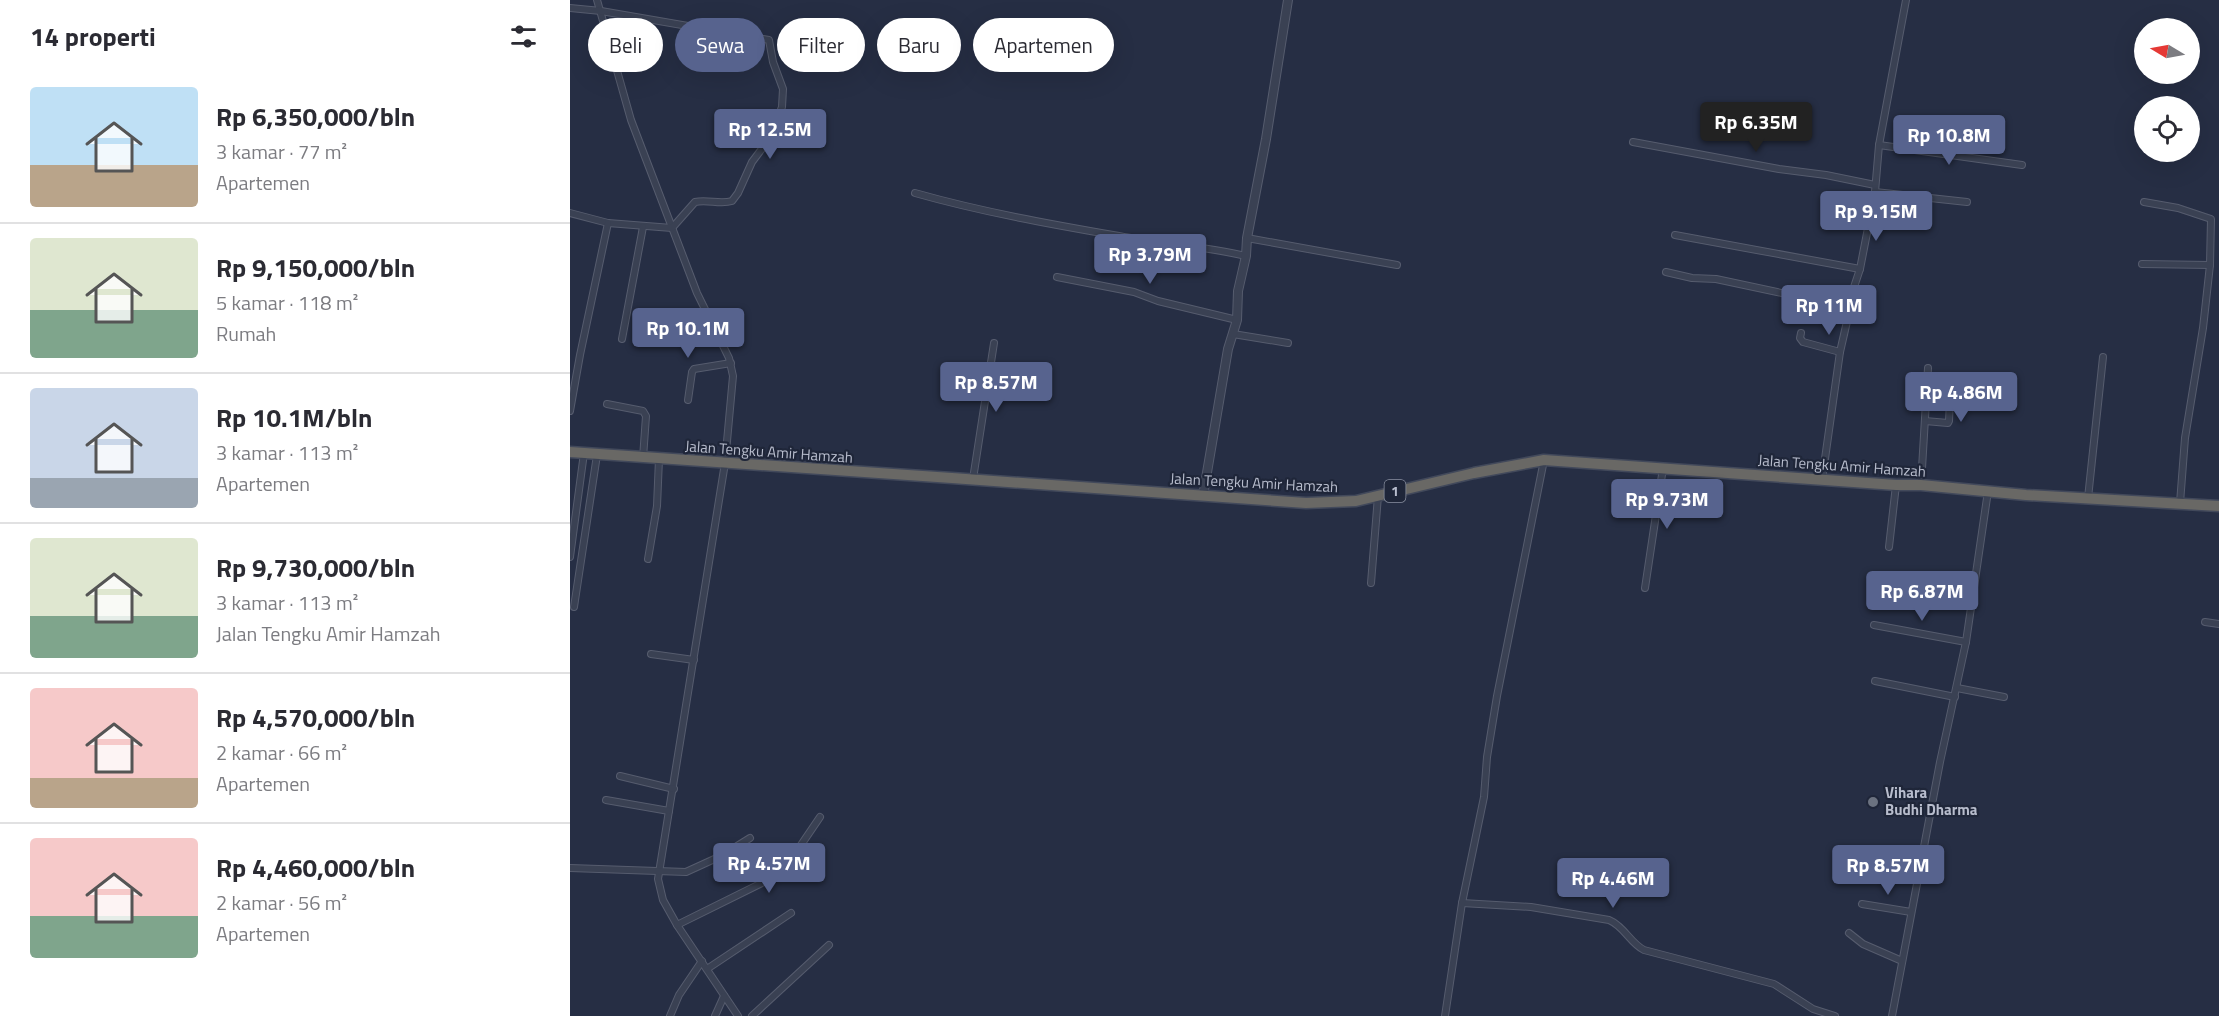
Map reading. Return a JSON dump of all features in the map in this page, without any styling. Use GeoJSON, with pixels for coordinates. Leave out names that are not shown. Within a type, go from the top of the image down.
{"type":"FeatureCollection","features":[{"type":"Feature","properties":{"kind":"highway","name":"Jalan Tengku Amir Hamzah"},"geometry":{"type":"LineString","coordinates":[[570,452],[887,476],[973,479],[1320,504],[1378,496],[1474,472],[1544,460],[2219,506]]}},
{"type":"Feature","properties":{"kind":"street"},"geometry":{"type":"LineString","coordinates":[[597,0],[631,120],[697,292],[730,360],[734,386],[725,463],[674,789],[659,870],[661,895],[677,925],[734,1014]]}},
{"type":"Feature","properties":{"kind":"street"},"geometry":{"type":"LineString","coordinates":[[1203,496],[1228,349],[1237,320],[1238,291],[1246,256],[1247,238],[1266,139],[1288,0]]}},
{"type":"Feature","properties":{"kind":"street"},"geometry":{"type":"LineString","coordinates":[[1822,480],[1840,352],[1860,269],[1875,188],[1879,145],[1906,0]]}},
{"type":"Feature","properties":{"kind":"street"},"geometry":{"type":"LineString","coordinates":[[570,8],[601,11],[769,40],[772,62],[784,94],[778,120],[770,138],[753,162],[732,201],[695,202],[672,228]]}},
{"type":"Feature","properties":{"kind":"street"},"geometry":{"type":"LineString","coordinates":[[1633,142],[1779,169],[1826,175],[1875,188],[1967,202]]}},
{"type":"Feature","properties":{"kind":"street"},"geometry":{"type":"LineString","coordinates":[[1879,145],[2022,165]]}},
{"type":"Feature","properties":{"kind":"street"},"geometry":{"type":"LineString","coordinates":[[915,193],[982,211],[1119,236],[1208,247],[1246,256]]}},
{"type":"Feature","properties":{"kind":"street"},"geometry":{"type":"LineString","coordinates":[[2144,202],[2178,208],[2211,219],[2210,265],[2203,328],[2185,438],[2180,503]]}},
{"type":"Feature","properties":{"kind":"street"},"geometry":{"type":"LineString","coordinates":[[570,213],[608,223],[672,228]]}},
{"type":"Feature","properties":{"kind":"street"},"geometry":{"type":"LineString","coordinates":[[570,411],[608,223]]}},
{"type":"Feature","properties":{"kind":"street"},"geometry":{"type":"LineString","coordinates":[[622,339],[643,227]]}},
{"type":"Feature","properties":{"kind":"street"},"geometry":{"type":"LineString","coordinates":[[1675,235],[1860,269]]}},
{"type":"Feature","properties":{"kind":"street"},"geometry":{"type":"LineString","coordinates":[[1247,238],[1396,265]]}},
{"type":"Feature","properties":{"kind":"street"},"geometry":{"type":"LineString","coordinates":[[2142,264],[2210,265]]}},
{"type":"Feature","properties":{"kind":"street"},"geometry":{"type":"LineString","coordinates":[[1666,272],[1692,278],[1716,279],[1852,308]]}},
{"type":"Feature","properties":{"kind":"street"},"geometry":{"type":"LineString","coordinates":[[1057,277],[1134,292],[1158,301],[1237,320]]}},
{"type":"Feature","properties":{"kind":"street"},"geometry":{"type":"LineString","coordinates":[[1801,333],[1800,338],[1803,342],[1840,352]]}},
{"type":"Feature","properties":{"kind":"street"},"geometry":{"type":"LineString","coordinates":[[1233,334],[1288,343]]}},
{"type":"Feature","properties":{"kind":"street"},"geometry":{"type":"LineString","coordinates":[[973,479],[994,343]]}},
{"type":"Feature","properties":{"kind":"street"},"geometry":{"type":"LineString","coordinates":[[2088,498],[2103,357]]}},
{"type":"Feature","properties":{"kind":"street"},"geometry":{"type":"LineString","coordinates":[[688,400],[694,369],[730,360]]}},
{"type":"Feature","properties":{"kind":"street"},"geometry":{"type":"LineString","coordinates":[[1921,485],[1928,368]]}},
{"type":"Feature","properties":{"kind":"street"},"geometry":{"type":"LineString","coordinates":[[1925,422],[1948,423],[1951,380]]}},
{"type":"Feature","properties":{"kind":"street"},"geometry":{"type":"LineString","coordinates":[[607,404],[644,411],[646,416],[644,458]]}},
{"type":"Feature","properties":{"kind":"street"},"geometry":{"type":"LineString","coordinates":[[570,557],[584,453]]}},
{"type":"Feature","properties":{"kind":"street"},"geometry":{"type":"LineString","coordinates":[[574,607],[597,454]]}},
{"type":"Feature","properties":{"kind":"street"},"geometry":{"type":"LineString","coordinates":[[648,559],[657,506],[659,459]]}},
{"type":"Feature","properties":{"kind":"street"},"geometry":{"type":"LineString","coordinates":[[1445,1016],[1462,903],[1484,797],[1487,757],[1497,696],[1544,460]]}},
{"type":"Feature","properties":{"kind":"street"},"geometry":{"type":"LineString","coordinates":[[1645,588],[1663,468]]}},
{"type":"Feature","properties":{"kind":"street"},"geometry":{"type":"LineString","coordinates":[[1889,547],[1896,485]]}},
{"type":"Feature","properties":{"kind":"street"},"geometry":{"type":"LineString","coordinates":[[1892,1016],[1966,642],[1988,491]]}},
{"type":"Feature","properties":{"kind":"street"},"geometry":{"type":"LineString","coordinates":[[1371,583],[1378,496]]}},
{"type":"Feature","properties":{"kind":"street"},"geometry":{"type":"LineString","coordinates":[[2205,622],[2219,624]]}},
{"type":"Feature","properties":{"kind":"street"},"geometry":{"type":"LineString","coordinates":[[1874,625],[1966,642]]}},
{"type":"Feature","properties":{"kind":"street"},"geometry":{"type":"LineString","coordinates":[[651,654],[694,660]]}},
{"type":"Feature","properties":{"kind":"street"},"geometry":{"type":"LineString","coordinates":[[1875,681],[1955,697]]}},
{"type":"Feature","properties":{"kind":"street"},"geometry":{"type":"LineString","coordinates":[[1957,688],[2004,697]]}},
{"type":"Feature","properties":{"kind":"street"},"geometry":{"type":"LineString","coordinates":[[620,776],[674,789]]}},
{"type":"Feature","properties":{"kind":"street"},"geometry":{"type":"LineString","coordinates":[[606,800],[669,811]]}},
{"type":"Feature","properties":{"kind":"street"},"geometry":{"type":"LineString","coordinates":[[677,925],[782,873],[820,817]]}},
{"type":"Feature","properties":{"kind":"street"},"geometry":{"type":"LineString","coordinates":[[570,868],[689,871],[750,838]]}},
{"type":"Feature","properties":{"kind":"street"},"geometry":{"type":"LineString","coordinates":[[1462,903],[1531,907],[1609,920],[1618,925],[1644,950],[1774,984],[1813,1009],[1835,1016]]}},
{"type":"Feature","properties":{"kind":"street"},"geometry":{"type":"LineString","coordinates":[[1862,904],[1911,912]]}},
{"type":"Feature","properties":{"kind":"street"},"geometry":{"type":"LineString","coordinates":[[707,969],[791,913]]}},
{"type":"Feature","properties":{"kind":"street"},"geometry":{"type":"LineString","coordinates":[[1849,933],[1863,944],[1902,961]]}},
{"type":"Feature","properties":{"kind":"street"},"geometry":{"type":"LineString","coordinates":[[752,1016],[829,945]]}},
{"type":"Feature","properties":{"kind":"street"},"geometry":{"type":"LineString","coordinates":[[670,1016],[679,995],[702,961]]}},
{"type":"Feature","properties":{"kind":"street"},"geometry":{"type":"LineString","coordinates":[[715,1016],[724,996]]}},
{"type":"Feature","properties":{"kind":"place","name":"Vihara Budhi Dharma"},"geometry":{"type":"Point","coordinates":[1873,802]}}]}
